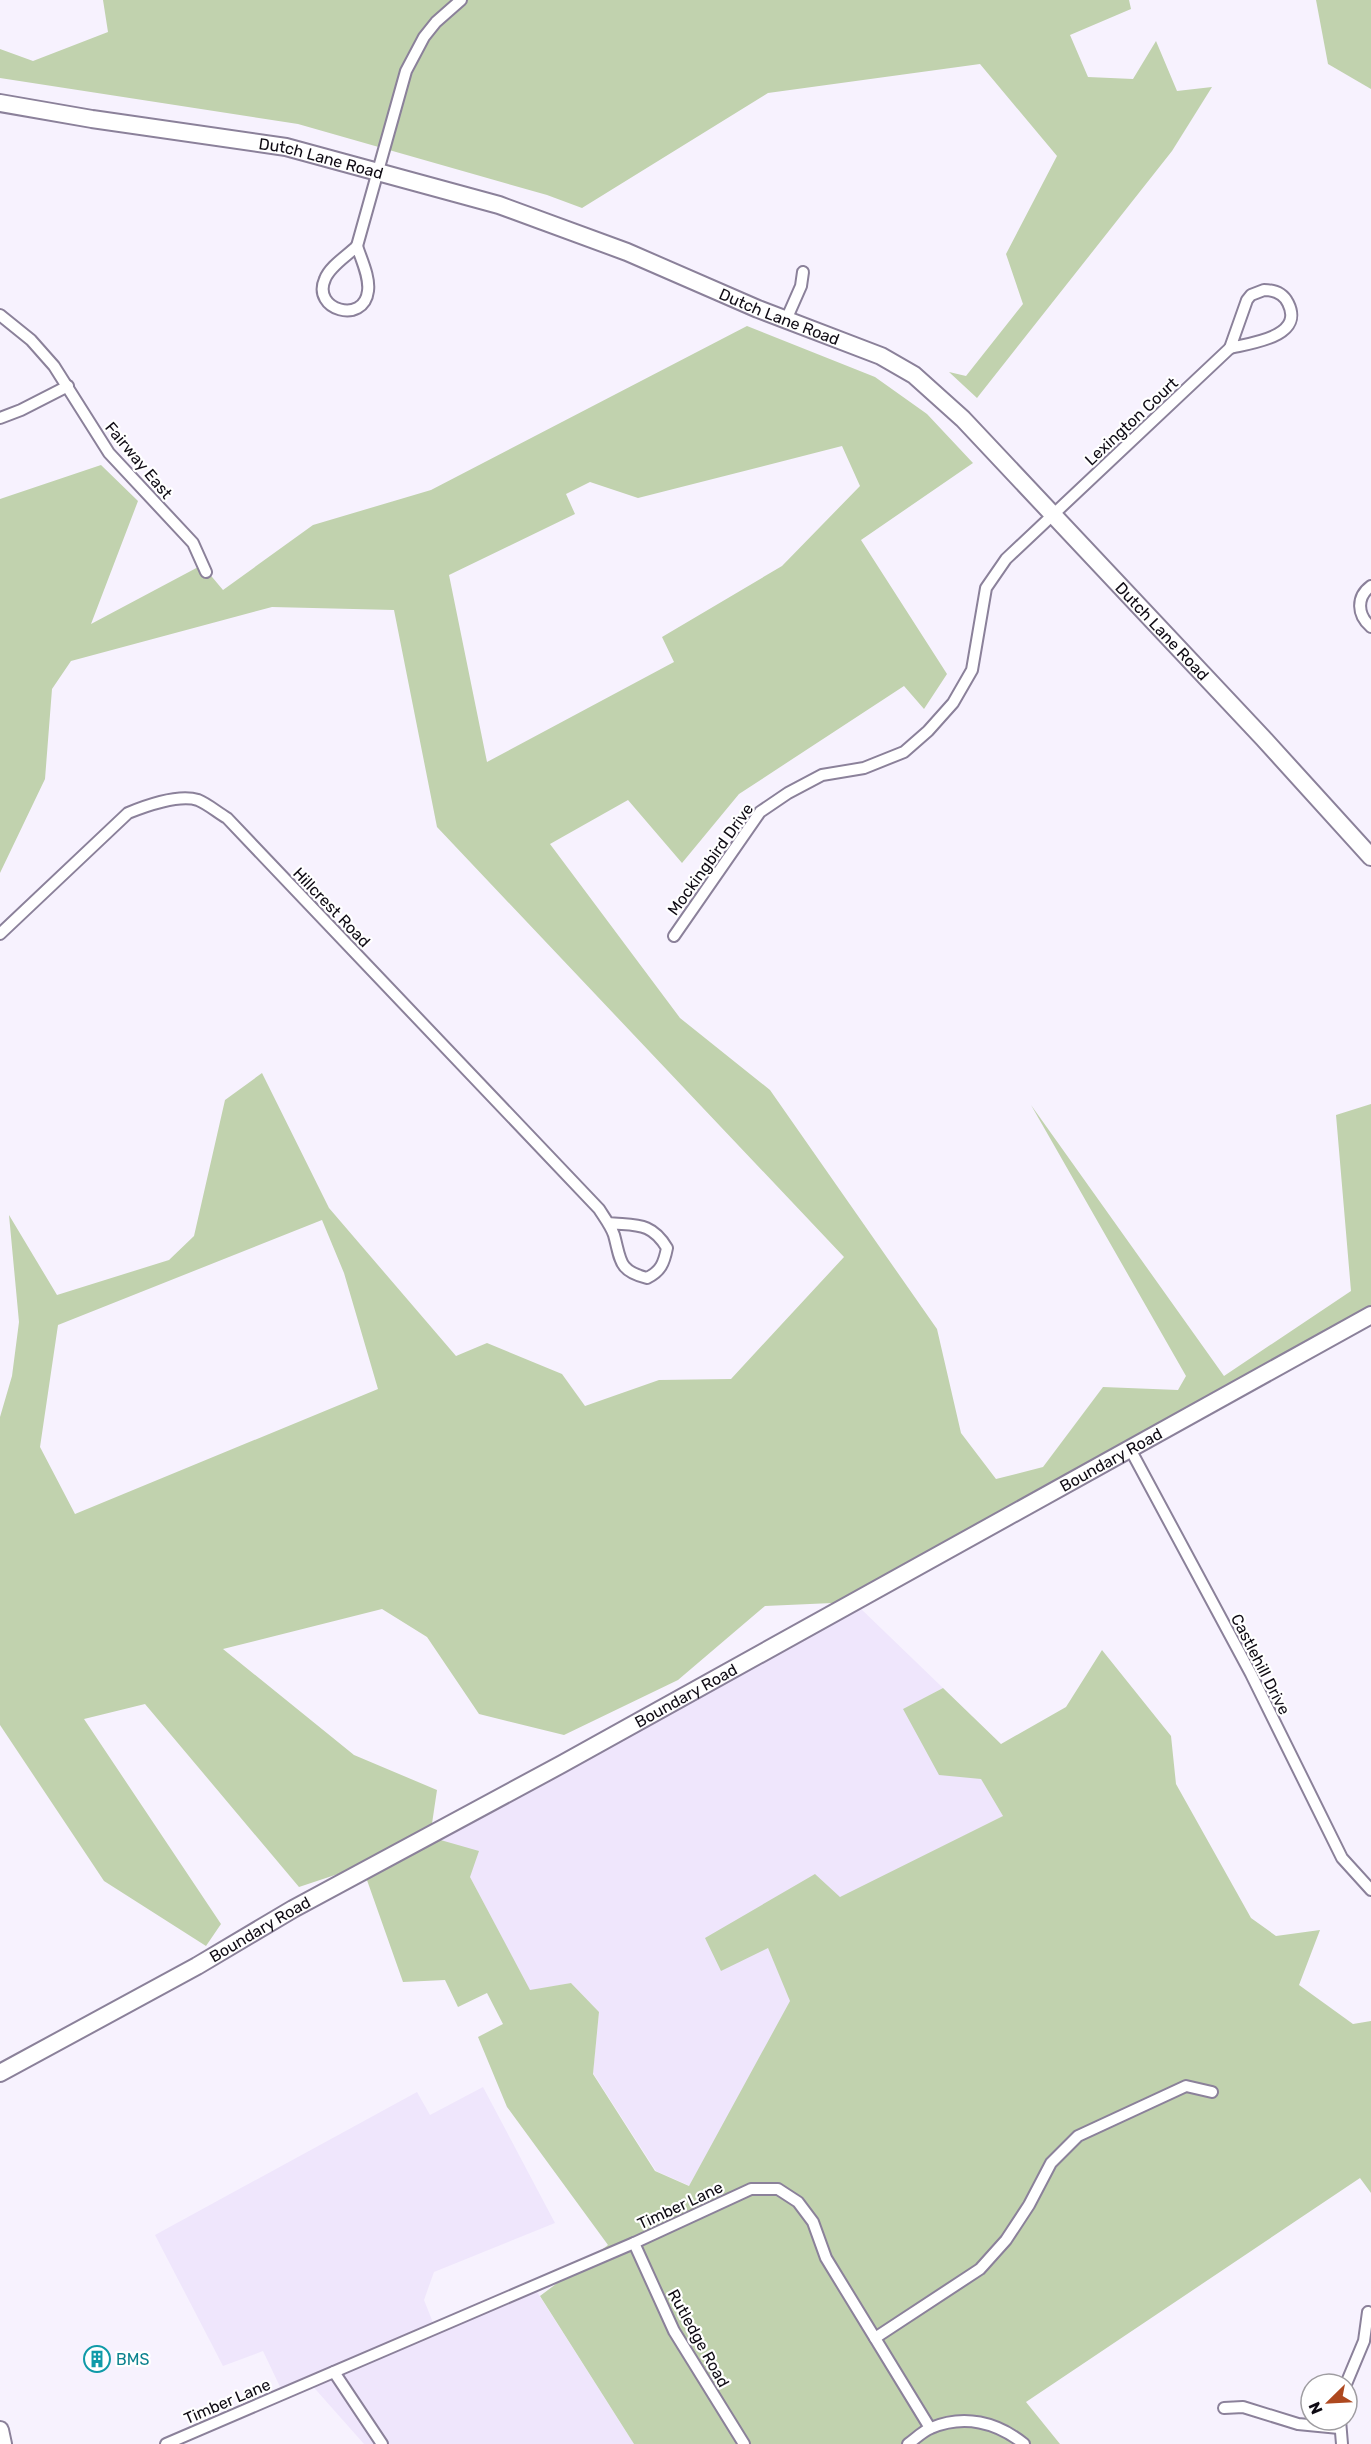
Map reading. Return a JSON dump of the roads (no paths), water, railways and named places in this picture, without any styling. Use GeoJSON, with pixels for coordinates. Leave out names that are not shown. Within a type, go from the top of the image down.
{"type":"FeatureCollection","features":[{"type":"Feature","properties":{"kind":"street"},"geometry":{"type":"LineString","coordinates":[[357,246],[334,267],[324,282],[324,297],[332,307],[340,311],[355,310],[364,303],[368,293],[357,246],[401,87],[413,56],[436,22],[461,0]]}},
{"type":"Feature","properties":{"kind":"street","name":"Dutch Lane Road"},"geometry":{"type":"LineString","coordinates":[[0,103],[92,119],[286,147],[459,192],[551,222],[786,320],[881,356],[914,375],[963,419],[1263,738],[1371,857]]}},
{"type":"Feature","properties":{"kind":"street"},"geometry":{"type":"LineString","coordinates":[[786,320],[801,286],[804,272]]}},
{"type":"Feature","properties":{"kind":"street"},"geometry":{"type":"LineString","coordinates":[[1268,290],[1283,296],[1290,307],[1291,315],[1283,332],[1276,336],[1230,348],[1243,308],[1251,295],[1268,290]]}},
{"type":"Feature","properties":{"kind":"street","name":"Fairway East"},"geometry":{"type":"LineString","coordinates":[[0,315],[41,350],[68,386],[109,453],[193,543],[206,572]]}},
{"type":"Feature","properties":{"kind":"street","name":"Lexington Court"},"geometry":{"type":"LineString","coordinates":[[1053,515],[1230,348]]}},
{"type":"Feature","properties":{"kind":"street"},"geometry":{"type":"LineString","coordinates":[[0,418],[68,386]]}},
{"type":"Feature","properties":{"kind":"street","name":"Mockingbird Drive"},"geometry":{"type":"LineString","coordinates":[[674,936],[760,812],[788,793],[822,775],[864,768],[904,752],[928,731],[953,703],[972,670],[986,588],[1006,559],[1053,515]]}},
{"type":"Feature","properties":{"kind":"street"},"geometry":{"type":"LineString","coordinates":[[1371,586],[1364,593],[1360,609],[1363,618],[1371,627]]}},
{"type":"Feature","properties":{"kind":"street","name":"Hillcrest Road"},"geometry":{"type":"LineString","coordinates":[[0,934],[128,813],[148,805],[197,800],[227,818],[599,1209],[614,1234],[616,1249],[623,1267],[634,1275],[647,1278],[657,1273],[664,1263],[667,1248],[659,1235],[640,1225],[608,1223]]}},
{"type":"Feature","properties":{"kind":"street","name":"Boundary Road"},"geometry":{"type":"LineString","coordinates":[[0,2073],[196,1966],[293,1908],[591,1748],[1371,1314]]}},
{"type":"Feature","properties":{"kind":"street","name":"Castlehill Drive"},"geometry":{"type":"LineString","coordinates":[[1129,1447],[1251,1674],[1342,1858],[1371,1890]]}},
{"type":"Feature","properties":{"kind":"street"},"geometry":{"type":"LineString","coordinates":[[875,2338],[980,2269],[1006,2240],[1023,2214],[1050,2163],[1078,2136],[1186,2086],[1212,2092]]}},
{"type":"Feature","properties":{"kind":"street","name":"Timber Lane"},"geometry":{"type":"LineString","coordinates":[[166,2444],[634,2243],[752,2189],[778,2189],[798,2202],[813,2222],[826,2258],[930,2428]]}},
{"type":"Feature","properties":{"kind":"street","name":"Rutledge Road"},"geometry":{"type":"LineString","coordinates":[[634,2243],[674,2331],[744,2444]]}},
{"type":"Feature","properties":{"kind":"street"},"geometry":{"type":"LineString","coordinates":[[1351,2372],[1364,2341],[1368,2312]]}},
{"type":"Feature","properties":{"kind":"street"},"geometry":{"type":"LineString","coordinates":[[334,2372],[382,2444]]}},
{"type":"Feature","properties":{"kind":"street"},"geometry":{"type":"LineString","coordinates":[[1224,2408],[1243,2407],[1299,2424]]}},
{"type":"Feature","properties":{"kind":"street"},"geometry":{"type":"LineString","coordinates":[[908,2444],[930,2428],[955,2421],[995,2425],[1024,2444]]}},
{"type":"Feature","properties":{"kind":"street"},"geometry":{"type":"LineString","coordinates":[[0,2430],[3,2444]]}},
{"type":"Feature","properties":{"kind":"place","name":"BMS"},"geometry":{"type":"Point","coordinates":[97,2359]}}]}
